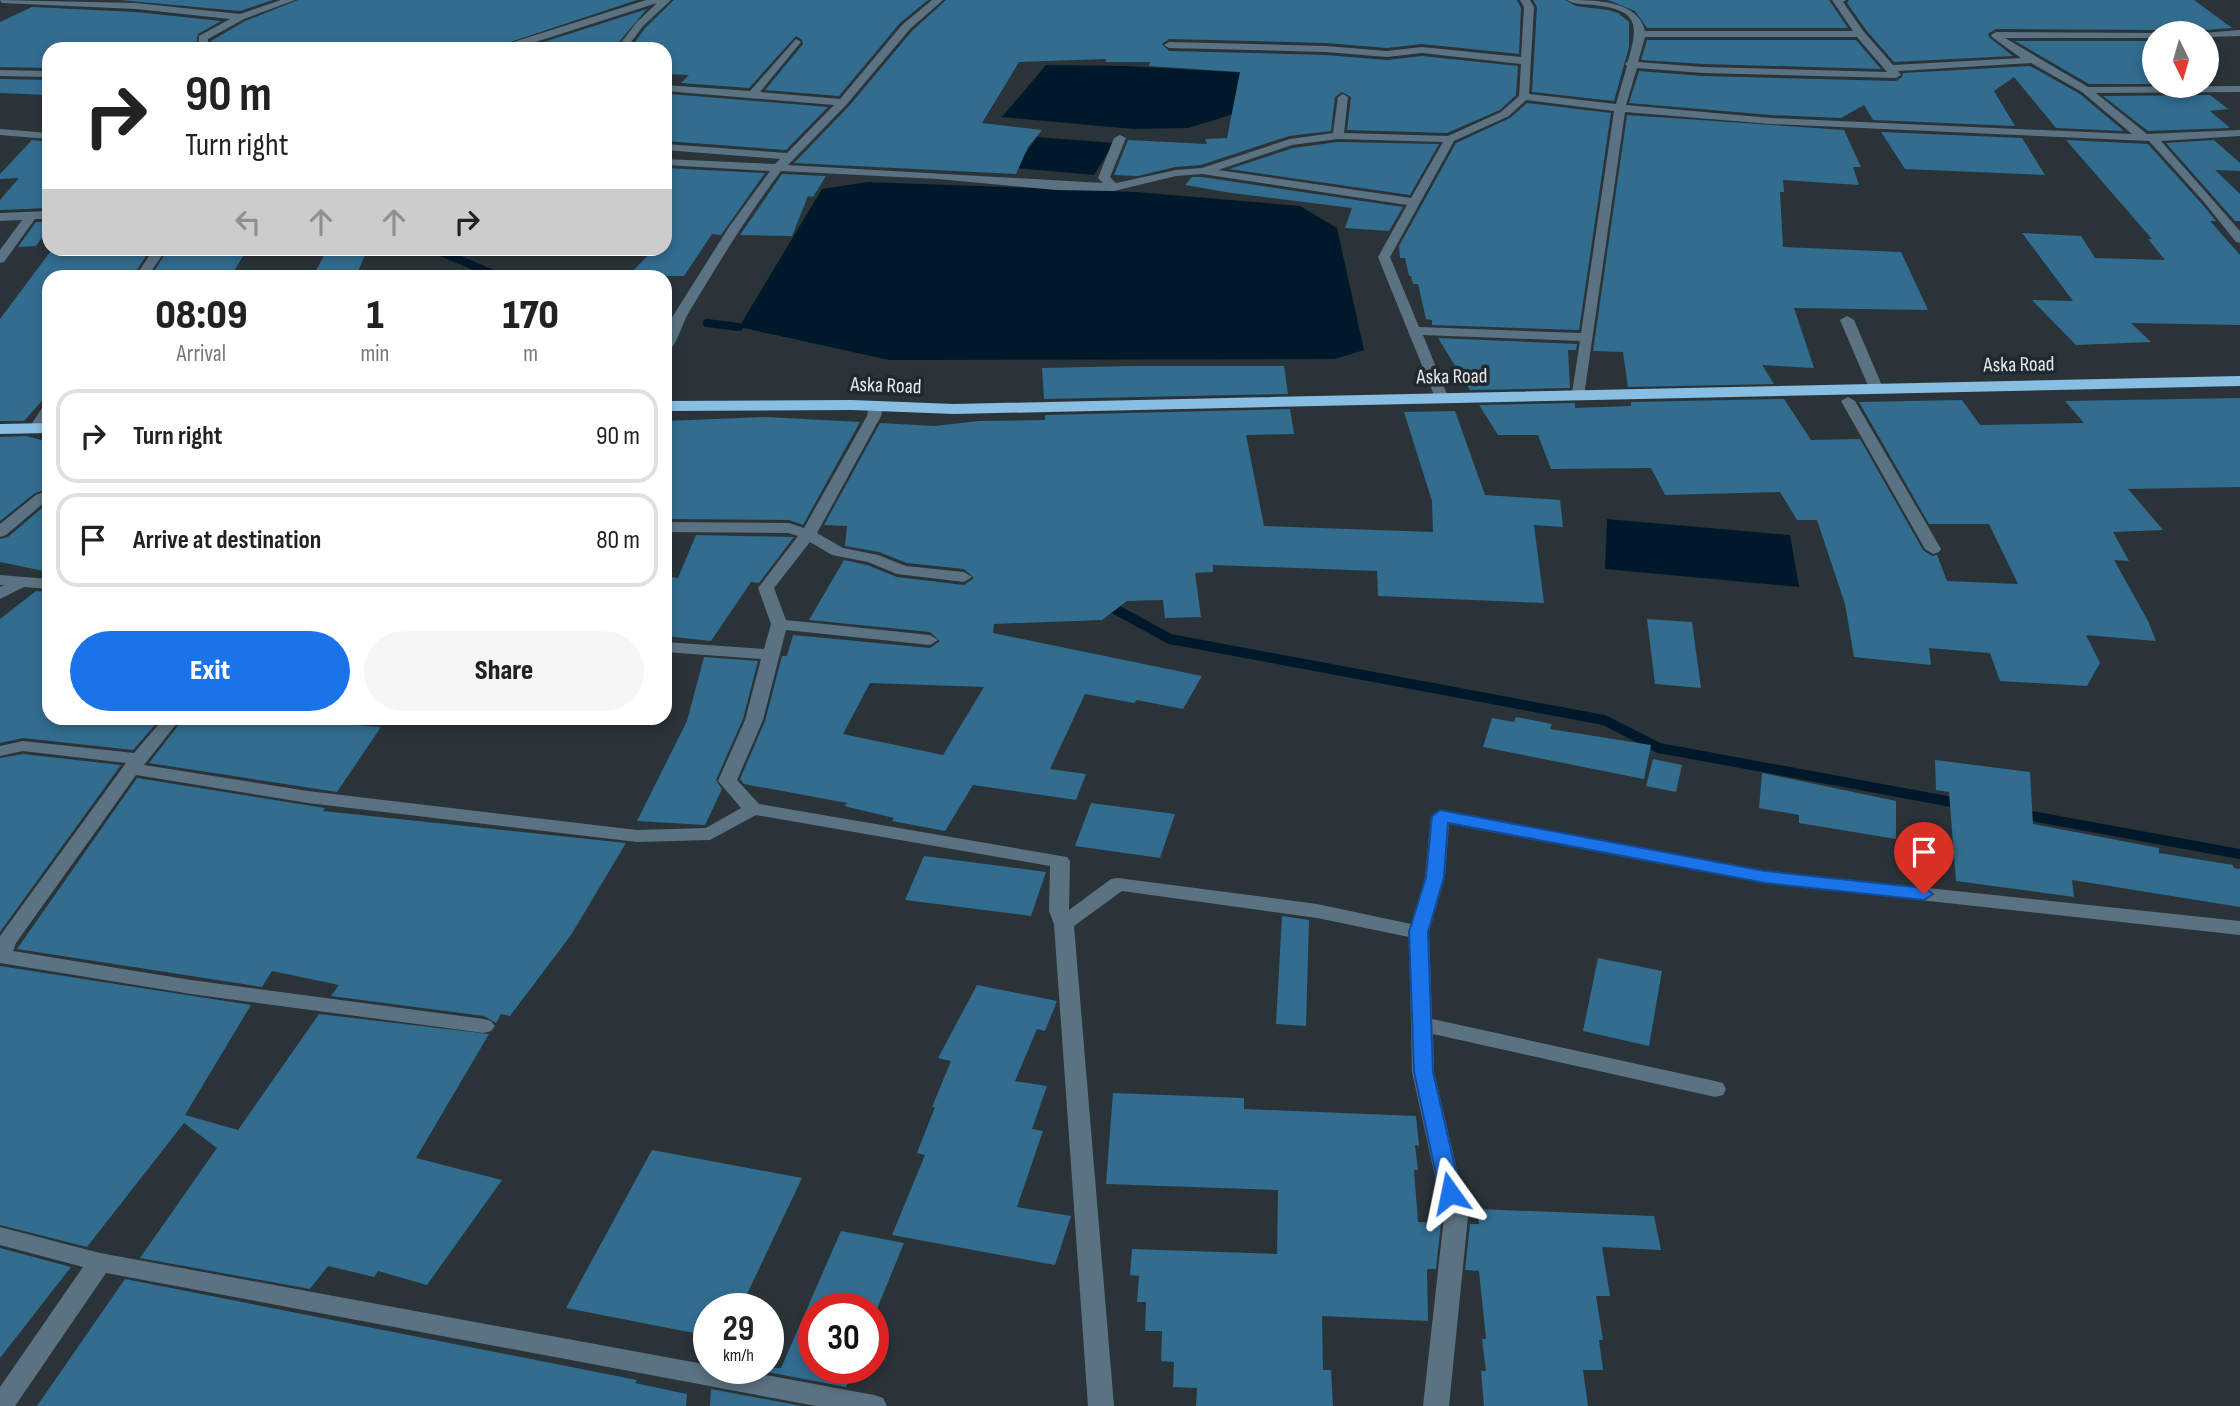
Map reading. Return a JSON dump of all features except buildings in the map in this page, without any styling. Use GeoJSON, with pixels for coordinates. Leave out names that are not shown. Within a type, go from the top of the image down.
{"type":"FeatureCollection","features":[{"type":"Feature","properties":{"kind":"highway","name":"Aska Road"},"geometry":{"type":"LineString","coordinates":[[672,406],[875,411],[1441,397],[1579,399],[1876,387],[2240,381]]}},
{"type":"Feature","properties":{"kind":"highway"},"geometry":{"type":"LineString","coordinates":[[672,415],[875,411],[1245,415],[1579,399],[1848,401],[2240,392]]}},
{"type":"Feature","properties":{"kind":"highway"},"geometry":{"type":"LineString","coordinates":[[0,416],[42,419]]}},
{"type":"Feature","properties":{"kind":"highway"},"geometry":{"type":"LineString","coordinates":[[0,429],[42,420]]}},
{"type":"Feature","properties":{"kind":"street"},"geometry":{"type":"LineString","coordinates":[[2,0],[136,6],[241,17]]}},
{"type":"Feature","properties":{"kind":"street"},"geometry":{"type":"LineString","coordinates":[[203,42],[203,38],[241,17],[290,0]]}},
{"type":"Feature","properties":{"kind":"street"},"geometry":{"type":"LineString","coordinates":[[529,42],[616,11],[659,0]]}},
{"type":"Feature","properties":{"kind":"street"},"geometry":{"type":"LineString","coordinates":[[626,42],[640,23],[666,0]]}},
{"type":"Feature","properties":{"kind":"street"},"geometry":{"type":"LineString","coordinates":[[672,334],[735,227],[787,156],[843,102],[906,27],[938,0]]}},
{"type":"Feature","properties":{"kind":"street"},"geometry":{"type":"LineString","coordinates":[[1202,171],[1290,142],[1338,136],[1450,139],[1505,114],[1524,97],[1529,7],[1525,0]]}},
{"type":"Feature","properties":{"kind":"street"},"geometry":{"type":"LineString","coordinates":[[1572,0],[1625,8],[1637,19],[1641,33],[1630,64],[1620,108],[1579,399]]}},
{"type":"Feature","properties":{"kind":"street"},"geometry":{"type":"LineString","coordinates":[[1630,64],[1703,70],[1896,75],[1860,34],[1837,0],[1840,0]]}},
{"type":"Feature","properties":{"kind":"street"},"geometry":{"type":"LineString","coordinates":[[1641,33],[1860,34]]}},
{"type":"Feature","properties":{"kind":"street"},"geometry":{"type":"LineString","coordinates":[[2219,34],[2240,33]]}},
{"type":"Feature","properties":{"kind":"street"},"geometry":{"type":"LineString","coordinates":[[2142,35],[1996,35],[2008,46],[2085,90],[2147,138],[2208,199],[2240,239]]}},
{"type":"Feature","properties":{"kind":"street"},"geometry":{"type":"LineString","coordinates":[[754,93],[796,42]]}},
{"type":"Feature","properties":{"kind":"street"},"geometry":{"type":"LineString","coordinates":[[1169,45],[1407,54],[1422,50],[1526,61]]}},
{"type":"Feature","properties":{"kind":"street"},"geometry":{"type":"LineString","coordinates":[[1891,68],[2032,60]]}},
{"type":"Feature","properties":{"kind":"street"},"geometry":{"type":"LineString","coordinates":[[0,73],[42,74]]}},
{"type":"Feature","properties":{"kind":"street"},"geometry":{"type":"LineString","coordinates":[[672,88],[843,102]]}},
{"type":"Feature","properties":{"kind":"street"},"geometry":{"type":"LineString","coordinates":[[2085,90],[2240,89]]}},
{"type":"Feature","properties":{"kind":"street"},"geometry":{"type":"LineString","coordinates":[[1338,136],[1343,97]]}},
{"type":"Feature","properties":{"kind":"street"},"geometry":{"type":"LineString","coordinates":[[1524,97],[1771,121],[2147,138],[2240,133]]}},
{"type":"Feature","properties":{"kind":"street"},"geometry":{"type":"LineString","coordinates":[[0,132],[42,135]]}},
{"type":"Feature","properties":{"kind":"street"},"geometry":{"type":"LineString","coordinates":[[1114,187],[1104,178],[1120,138]]}},
{"type":"Feature","properties":{"kind":"street"},"geometry":{"type":"LineString","coordinates":[[1441,397],[1384,257],[1450,139]]}},
{"type":"Feature","properties":{"kind":"street"},"geometry":{"type":"LineString","coordinates":[[672,148],[787,156]]}},
{"type":"Feature","properties":{"kind":"street"},"geometry":{"type":"LineString","coordinates":[[672,163],[1114,187],[1176,173],[1202,171],[1414,202]]}},
{"type":"Feature","properties":{"kind":"street"},"geometry":{"type":"LineString","coordinates":[[0,217],[42,215]]}},
{"type":"Feature","properties":{"kind":"street"},"geometry":{"type":"LineString","coordinates":[[0,259],[31,216]]}},
{"type":"Feature","properties":{"kind":"street"},"geometry":{"type":"LineString","coordinates":[[1847,320],[1876,387]]}},
{"type":"Feature","properties":{"kind":"street"},"geometry":{"type":"LineString","coordinates":[[1415,331],[1586,337]]}},
{"type":"Feature","properties":{"kind":"street"},"geometry":{"type":"LineString","coordinates":[[1848,401],[1933,549]]}},
{"type":"Feature","properties":{"kind":"street"},"geometry":{"type":"LineString","coordinates":[[875,411],[808,534],[766,588],[779,624],[773,655],[754,720],[727,781],[753,809],[1060,862],[1059,911],[1064,924],[1101,1406]]}},
{"type":"Feature","properties":{"kind":"street"},"geometry":{"type":"LineString","coordinates":[[0,532],[41,498]]}},
{"type":"Feature","properties":{"kind":"street"},"geometry":{"type":"LineString","coordinates":[[672,527],[789,528],[808,534],[838,552],[872,558],[903,571],[964,576]]}},
{"type":"Feature","properties":{"kind":"street"},"geometry":{"type":"LineString","coordinates":[[0,580],[42,584]]}},
{"type":"Feature","properties":{"kind":"street"},"geometry":{"type":"LineString","coordinates":[[0,594],[21,582]]}},
{"type":"Feature","properties":{"kind":"street"},"geometry":{"type":"LineString","coordinates":[[779,624],[930,640]]}},
{"type":"Feature","properties":{"kind":"street"},"geometry":{"type":"LineString","coordinates":[[672,648],[773,655]]}},
{"type":"Feature","properties":{"kind":"street"},"geometry":{"type":"LineString","coordinates":[[167,725],[134,764],[7,941],[0,956],[191,987],[484,1026]]}},
{"type":"Feature","properties":{"kind":"street"},"geometry":{"type":"LineString","coordinates":[[0,751],[23,746],[308,797],[637,836],[710,834],[753,809]]}},
{"type":"Feature","properties":{"kind":"street"},"geometry":{"type":"LineString","coordinates":[[1436,1406],[1456,1217],[1423,1072],[1419,932],[1435,877],[1440,816],[1765,877],[2240,928]]}},
{"type":"Feature","properties":{"kind":"street"},"geometry":{"type":"LineString","coordinates":[[1064,924],[1118,884],[1317,911],[1419,932]]}},
{"type":"Feature","properties":{"kind":"street"},"geometry":{"type":"LineString","coordinates":[[1422,1025],[1460,1031],[1715,1089]]}},
{"type":"Feature","properties":{"kind":"street"},"geometry":{"type":"LineString","coordinates":[[0,1236],[100,1262],[874,1406]]}},
{"type":"Feature","properties":{"kind":"street"},"geometry":{"type":"LineString","coordinates":[[1,1406],[100,1262]]}},
{"type":"Feature","properties":{"kind":"water"},"geometry":{"type":"Polygon","coordinates":[[[1046,65],[1126,66],[1283,75],[1257,107],[1188,128],[1133,129],[1002,117],[1046,65]]]}},
{"type":"Feature","properties":{"kind":"water"},"geometry":{"type":"Polygon","coordinates":[[[1037,137],[1114,143],[1094,175],[1015,168],[1037,137]]]}},
{"type":"Feature","properties":{"kind":"water"},"geometry":{"type":"Polygon","coordinates":[[[868,182],[1136,192],[1300,206],[1337,228],[1364,350],[1335,359],[889,360],[739,327],[822,189],[868,182]]]}},
{"type":"Feature","properties":{"kind":"water"},"geometry":{"type":"Polygon","coordinates":[[[1607,519],[1790,535],[1799,587],[1605,569],[1607,519]]]}},
{"type":"Feature","properties":{"kind":"waterway"},"geometry":{"type":"LineString","coordinates":[[450,256],[484,270]]}},
{"type":"Feature","properties":{"kind":"waterway"},"geometry":{"type":"LineString","coordinates":[[707,323],[739,327]]}},
{"type":"Feature","properties":{"kind":"waterway"},"geometry":{"type":"LineString","coordinates":[[1104,603],[1170,639],[1604,720],[1659,748],[1963,804]]}},
{"type":"Feature","properties":{"kind":"waterway"},"geometry":{"type":"LineString","coordinates":[[2020,814],[2240,854]]}},
{"type":"Feature","properties":{"kind":"route"},"geometry":{"type":"LineString","coordinates":[[1450,1193],[1423,1072],[1419,932],[1435,877],[1440,816],[1765,877],[1924,894]]}}]}
